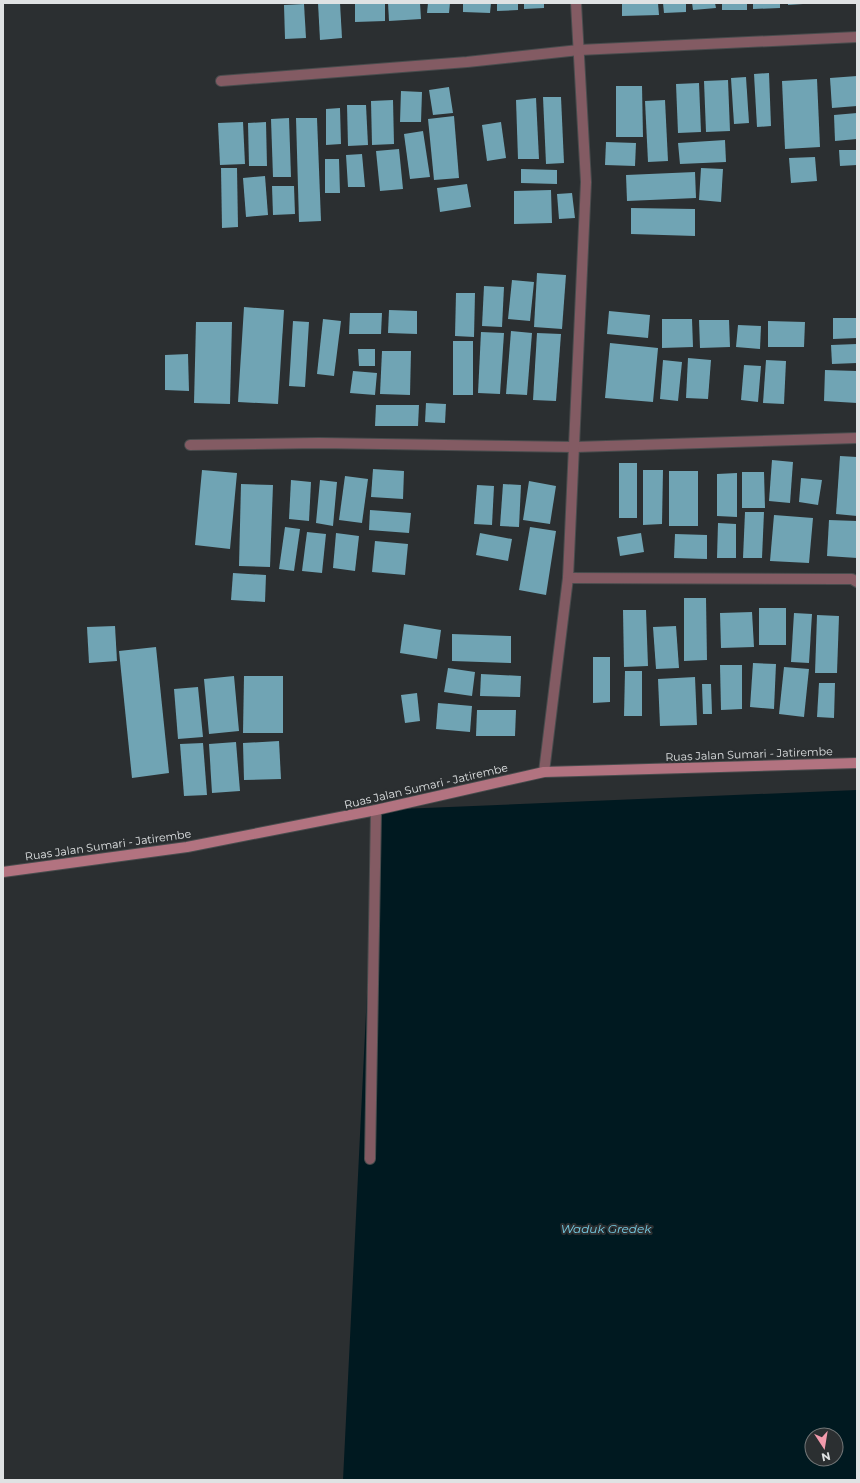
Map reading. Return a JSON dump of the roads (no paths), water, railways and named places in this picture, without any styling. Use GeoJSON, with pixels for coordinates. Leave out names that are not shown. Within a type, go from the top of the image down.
{"type":"FeatureCollection","features":[{"type":"Feature","properties":{"kind":"main road","name":"Ruas Jalan Sumari - Jatirembe"},"geometry":{"type":"LineString","coordinates":[[3,872],[187,847],[376,810],[544,772],[857,763]]}},
{"type":"Feature","properties":{"kind":"street"},"geometry":{"type":"LineString","coordinates":[[544,772],[568,578],[575,447],[586,182],[576,3]]}},
{"type":"Feature","properties":{"kind":"street"},"geometry":{"type":"LineString","coordinates":[[221,82],[467,62],[579,50],[857,37]]}},
{"type":"Feature","properties":{"kind":"street"},"geometry":{"type":"LineString","coordinates":[[190,445],[319,443],[575,447],[857,438]]}},
{"type":"Feature","properties":{"kind":"street"},"geometry":{"type":"LineString","coordinates":[[568,578],[852,579],[857,582]]}},
{"type":"Feature","properties":{"kind":"street"},"geometry":{"type":"LineString","coordinates":[[370,1158],[376,810]]}},
{"type":"Feature","properties":{"kind":"water","name":"Waduk Gredek"},"geometry":{"type":"Polygon","coordinates":[[[857,790],[857,1480],[343,1480],[376,810],[857,790]]]}}]}
